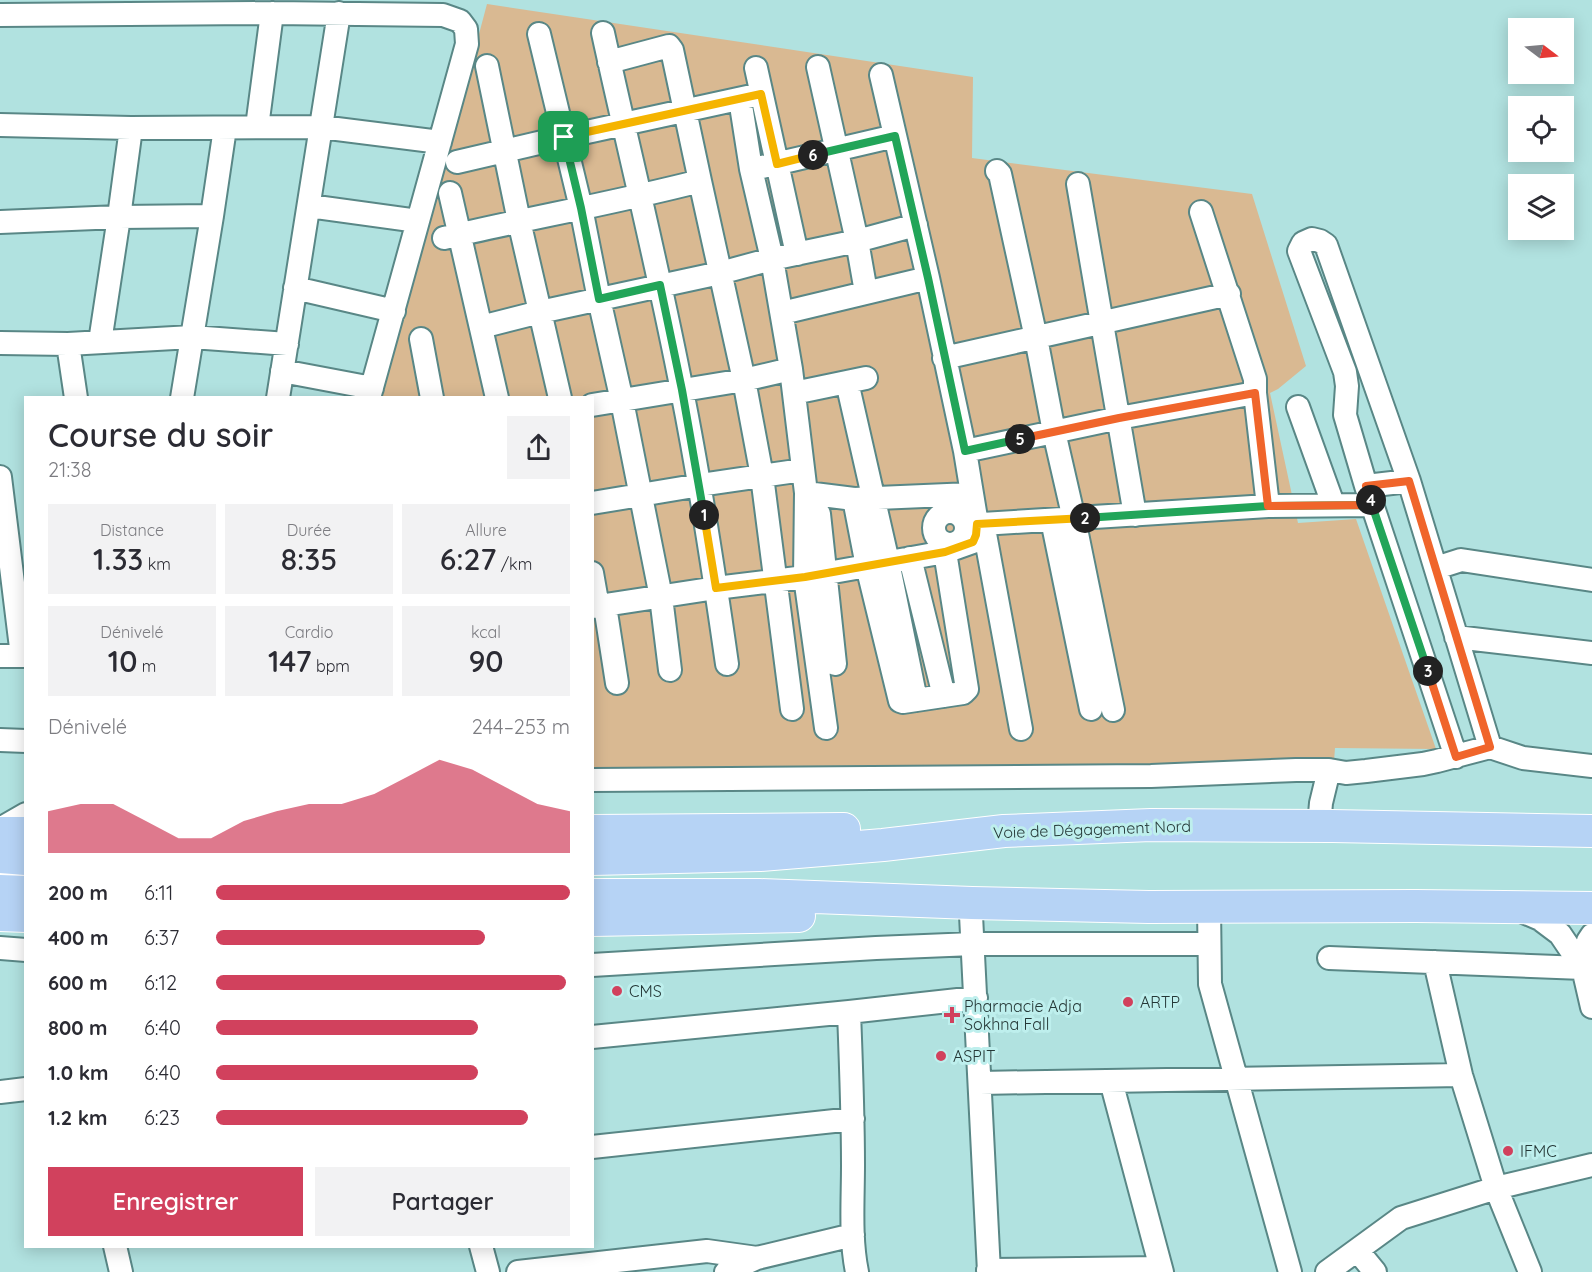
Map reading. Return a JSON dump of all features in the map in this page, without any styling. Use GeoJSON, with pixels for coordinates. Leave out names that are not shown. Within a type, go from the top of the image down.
{"type":"FeatureCollection","features":[{"type":"Feature","properties":{"kind":"highway","name":"Voie de Dégagement Nord"},"geometry":{"type":"LineString","coordinates":[[594,859],[760,855],[883,845],[1004,831],[1150,825],[1592,831]]}},
{"type":"Feature","properties":{"kind":"highway"},"geometry":{"type":"LineString","coordinates":[[594,831],[872,829],[1004,831]]}},
{"type":"Feature","properties":{"kind":"highway"},"geometry":{"type":"LineString","coordinates":[[0,831],[24,833]]}},
{"type":"Feature","properties":{"kind":"highway"},"geometry":{"type":"LineString","coordinates":[[0,857],[24,860]]}},
{"type":"Feature","properties":{"kind":"highway"},"geometry":{"type":"LineString","coordinates":[[0,891],[24,892]]}},
{"type":"Feature","properties":{"kind":"highway"},"geometry":{"type":"LineString","coordinates":[[594,895],[759,895],[1149,907],[1592,908]]}},
{"type":"Feature","properties":{"kind":"highway"},"geometry":{"type":"LineString","coordinates":[[594,920],[803,916],[972,929],[997,915],[1058,905]]}},
{"type":"Feature","properties":{"kind":"highway"},"geometry":{"type":"LineString","coordinates":[[0,915],[24,916]]}},
{"type":"Feature","properties":{"kind":"street"},"geometry":{"type":"LineString","coordinates":[[257,127],[272,13]]}},
{"type":"Feature","properties":{"kind":"street"},"geometry":{"type":"LineString","coordinates":[[278,396],[339,13]]}},
{"type":"Feature","properties":{"kind":"street"},"geometry":{"type":"LineString","coordinates":[[0,15],[339,13],[443,15],[460,21],[466,29],[467,44],[371,393],[282,371]]}},
{"type":"Feature","properties":{"kind":"street"},"geometry":{"type":"LineString","coordinates":[[603,33],[682,390],[700,485],[727,664]]}},
{"type":"Feature","properties":{"kind":"street"},"geometry":{"type":"LineString","coordinates":[[539,34],[581,208],[622,401],[661,597],[670,670]]}},
{"type":"Feature","properties":{"kind":"street"},"geometry":{"type":"LineString","coordinates":[[609,62],[669,46],[672,50],[744,380],[762,476],[792,709]]}},
{"type":"Feature","properties":{"kind":"street"},"geometry":{"type":"LineString","coordinates":[[487,66],[519,221],[560,396]]}},
{"type":"Feature","properties":{"kind":"street"},"geometry":{"type":"LineString","coordinates":[[818,67],[857,241],[866,292]]}},
{"type":"Feature","properties":{"kind":"street"},"geometry":{"type":"LineString","coordinates":[[756,68],[751,97],[752,169],[782,313],[803,470],[812,494],[815,575],[826,728]]}},
{"type":"Feature","properties":{"kind":"street"},"geometry":{"type":"LineString","coordinates":[[598,606],[815,575],[945,552],[973,542],[976,535],[965,451],[881,75]]}},
{"type":"Feature","properties":{"kind":"street"},"geometry":{"type":"LineString","coordinates":[[457,162],[751,97]]}},
{"type":"Feature","properties":{"kind":"street"},"geometry":{"type":"LineString","coordinates":[[751,97],[777,164],[797,254]]}},
{"type":"Feature","properties":{"kind":"street"},"geometry":{"type":"LineString","coordinates":[[0,125],[131,128],[321,127],[440,142]]}},
{"type":"Feature","properties":{"kind":"street"},"geometry":{"type":"LineString","coordinates":[[100,342],[131,128]]}},
{"type":"Feature","properties":{"kind":"street"},"geometry":{"type":"LineString","coordinates":[[183,396],[225,128]]}},
{"type":"Feature","properties":{"kind":"street"},"geometry":{"type":"LineString","coordinates":[[752,169],[895,136]]}},
{"type":"Feature","properties":{"kind":"street"},"geometry":{"type":"LineString","coordinates":[[997,171],[1000,174],[1036,338],[1054,432],[1063,519],[1102,709]]}},
{"type":"Feature","properties":{"kind":"street"},"geometry":{"type":"LineString","coordinates":[[452,236],[640,196],[700,180]]}},
{"type":"Feature","properties":{"kind":"street"},"geometry":{"type":"LineString","coordinates":[[1078,184],[1135,515]]}},
{"type":"Feature","properties":{"kind":"street"},"geometry":{"type":"LineString","coordinates":[[450,193],[452,236],[481,327],[497,396]]}},
{"type":"Feature","properties":{"kind":"street"},"geometry":{"type":"LineString","coordinates":[[309,206],[418,221]]}},
{"type":"Feature","properties":{"kind":"street"},"geometry":{"type":"LineString","coordinates":[[1201,212],[1256,379],[1255,393],[1268,506]]}},
{"type":"Feature","properties":{"kind":"street"},"geometry":{"type":"LineString","coordinates":[[0,222],[212,216]]}},
{"type":"Feature","properties":{"kind":"street"},"geometry":{"type":"LineString","coordinates":[[481,327],[857,241],[915,225]]}},
{"type":"Feature","properties":{"kind":"street"},"geometry":{"type":"LineString","coordinates":[[1456,757],[1369,495],[1345,415],[1347,386],[1345,372],[1299,251],[1303,243],[1312,238],[1326,245],[1409,481],[1490,747]]}},
{"type":"Feature","properties":{"kind":"street"},"geometry":{"type":"LineString","coordinates":[[782,313],[928,278]]}},
{"type":"Feature","properties":{"kind":"street"},"geometry":{"type":"LineString","coordinates":[[295,288],[394,311]]}},
{"type":"Feature","properties":{"kind":"street"},"geometry":{"type":"LineString","coordinates":[[944,358],[1229,294]]}},
{"type":"Feature","properties":{"kind":"street"},"geometry":{"type":"LineString","coordinates":[[0,344],[68,344],[192,338],[286,344]]}},
{"type":"Feature","properties":{"kind":"street"},"geometry":{"type":"LineString","coordinates":[[421,339],[432,396]]}},
{"type":"Feature","properties":{"kind":"street"},"geometry":{"type":"LineString","coordinates":[[68,344],[76,396]]}},
{"type":"Feature","properties":{"kind":"street"},"geometry":{"type":"LineString","coordinates":[[594,405],[744,380],[791,369]]}},
{"type":"Feature","properties":{"kind":"street"},"geometry":{"type":"LineString","coordinates":[[794,393],[856,380],[864,499],[900,701],[903,702],[963,693],[967,689],[945,552]]}},
{"type":"Feature","properties":{"kind":"street"},"geometry":{"type":"LineString","coordinates":[[965,451],[1119,418],[1255,393]]}},
{"type":"Feature","properties":{"kind":"street"},"geometry":{"type":"LineString","coordinates":[[1299,407],[1333,504]]}},
{"type":"Feature","properties":{"kind":"street"},"geometry":{"type":"LineString","coordinates":[[594,503],[803,470]]}},
{"type":"Feature","properties":{"kind":"street"},"geometry":{"type":"LineString","coordinates":[[0,477],[5,562],[16,656]]}},
{"type":"Feature","properties":{"kind":"street"},"geometry":{"type":"LineString","coordinates":[[975,524],[1333,504],[1369,495],[1409,481]]}},
{"type":"Feature","properties":{"kind":"street"},"geometry":{"type":"LineString","coordinates":[[812,494],[864,499],[971,494]]}},
{"type":"Feature","properties":{"kind":"street"},"geometry":{"type":"LineString","coordinates":[[975,524],[1021,729]]}},
{"type":"Feature","properties":{"kind":"street"},"geometry":{"type":"LineString","coordinates":[[910,558],[944,696]]}},
{"type":"Feature","properties":{"kind":"street"},"geometry":{"type":"LineString","coordinates":[[1436,568],[1461,560],[1592,580]]}},
{"type":"Feature","properties":{"kind":"street"},"geometry":{"type":"LineString","coordinates":[[815,575],[835,664]]}},
{"type":"Feature","properties":{"kind":"street"},"geometry":{"type":"LineString","coordinates":[[594,584],[617,683]]}},
{"type":"Feature","properties":{"kind":"street"},"geometry":{"type":"LineString","coordinates":[[1456,637],[1592,653]]}},
{"type":"Feature","properties":{"kind":"street"},"geometry":{"type":"LineString","coordinates":[[0,740],[24,741]]}},
{"type":"Feature","properties":{"kind":"street"},"geometry":{"type":"LineString","coordinates":[[594,780],[1151,776],[1296,770],[1346,773],[1430,762],[1490,747],[1523,758],[1592,766]]}},
{"type":"Feature","properties":{"kind":"street"},"geometry":{"type":"LineString","coordinates":[[1319,826],[1321,803],[1329,771]]}},
{"type":"Feature","properties":{"kind":"street"},"geometry":{"type":"LineString","coordinates":[[0,831],[24,815]]}},
{"type":"Feature","properties":{"kind":"street"},"geometry":{"type":"LineString","coordinates":[[1209,907],[1210,984],[1290,1272]]}},
{"type":"Feature","properties":{"kind":"street"},"geometry":{"type":"LineString","coordinates":[[1512,907],[1540,919],[1560,934],[1587,970]]}},
{"type":"Feature","properties":{"kind":"street"},"geometry":{"type":"LineString","coordinates":[[594,965],[972,929],[1209,944]]}},
{"type":"Feature","properties":{"kind":"street"},"geometry":{"type":"LineString","coordinates":[[972,929],[988,1271],[1161,1270],[1111,1081]]}},
{"type":"Feature","properties":{"kind":"street"},"geometry":{"type":"LineString","coordinates":[[1592,935],[1588,941],[1587,970],[1592,1007]]}},
{"type":"Feature","properties":{"kind":"street"},"geometry":{"type":"LineString","coordinates":[[0,948],[24,950]]}},
{"type":"Feature","properties":{"kind":"street"},"geometry":{"type":"LineString","coordinates":[[1329,958],[1587,970]]}},
{"type":"Feature","properties":{"kind":"street"},"geometry":{"type":"LineString","coordinates":[[1435,962],[1461,1075],[1496,1188],[1530,1272]]}},
{"type":"Feature","properties":{"kind":"street"},"geometry":{"type":"LineString","coordinates":[[594,1037],[976,998]]}},
{"type":"Feature","properties":{"kind":"street"},"geometry":{"type":"LineString","coordinates":[[849,1012],[853,1119],[853,1236],[857,1272]]}},
{"type":"Feature","properties":{"kind":"street"},"geometry":{"type":"LineString","coordinates":[[980,1083],[1461,1075]]}},
{"type":"Feature","properties":{"kind":"street"},"geometry":{"type":"LineString","coordinates":[[0,1092],[24,1089]]}},
{"type":"Feature","properties":{"kind":"street"},"geometry":{"type":"LineString","coordinates":[[594,1147],[853,1119]]}},
{"type":"Feature","properties":{"kind":"street"},"geometry":{"type":"LineString","coordinates":[[1326,1272],[1401,1218],[1496,1188],[1592,1165]]}},
{"type":"Feature","properties":{"kind":"street"},"geometry":{"type":"LineString","coordinates":[[726,1272],[757,1258],[853,1236]]}},
{"type":"Feature","properties":{"kind":"street"},"geometry":{"type":"LineString","coordinates":[[115,1248],[121,1272]]}},
{"type":"Feature","properties":{"kind":"street"},"geometry":{"type":"LineString","coordinates":[[482,1248],[488,1272]]}},
{"type":"Feature","properties":{"kind":"street"},"geometry":{"type":"LineString","coordinates":[[1357,1250],[1375,1272]]}},
{"type":"Feature","properties":{"kind":"street"},"geometry":{"type":"LineString","coordinates":[[518,1272],[707,1251],[757,1258]]}},
{"type":"Feature","properties":{"kind":"shaded area"},"geometry":{"type":"Polygon","coordinates":[[[487,4],[973,77],[972,158],[1252,194],[1306,366],[1270,393],[1298,523],[1356,519],[1436,749],[1335,748],[1334,761],[1153,772],[594,770],[594,396],[383,396],[487,4]]]}},
{"type":"Feature","properties":{"kind":"place","name":"CMS"},"geometry":{"type":"Point","coordinates":[617,991]}},
{"type":"Feature","properties":{"kind":"place","name":"ARTP"},"geometry":{"type":"Point","coordinates":[1128,1002]}},
{"type":"Feature","properties":{"kind":"place","name":"Pharmacie Adja Sokhna Fall"},"geometry":{"type":"Point","coordinates":[952,1015]}},
{"type":"Feature","properties":{"kind":"place","name":"ASPIT"},"geometry":{"type":"Point","coordinates":[941,1056]}},
{"type":"Feature","properties":{"kind":"place","name":"IFMC"},"geometry":{"type":"Point","coordinates":[1508,1151]}},
{"type":"Feature","properties":{"kind":"route"},"geometry":{"type":"LineString","coordinates":[[564,137],[599,299],[660,285],[700,485],[716,588],[805,577],[945,552],[973,542],[977,524],[983,523],[1268,506],[1372,505],[1456,757],[1490,747],[1409,481],[1366,486],[1372,505],[1333,504],[1268,506],[1255,393],[1119,418],[965,451],[895,136],[777,164],[761,94],[564,137]]}}]}
